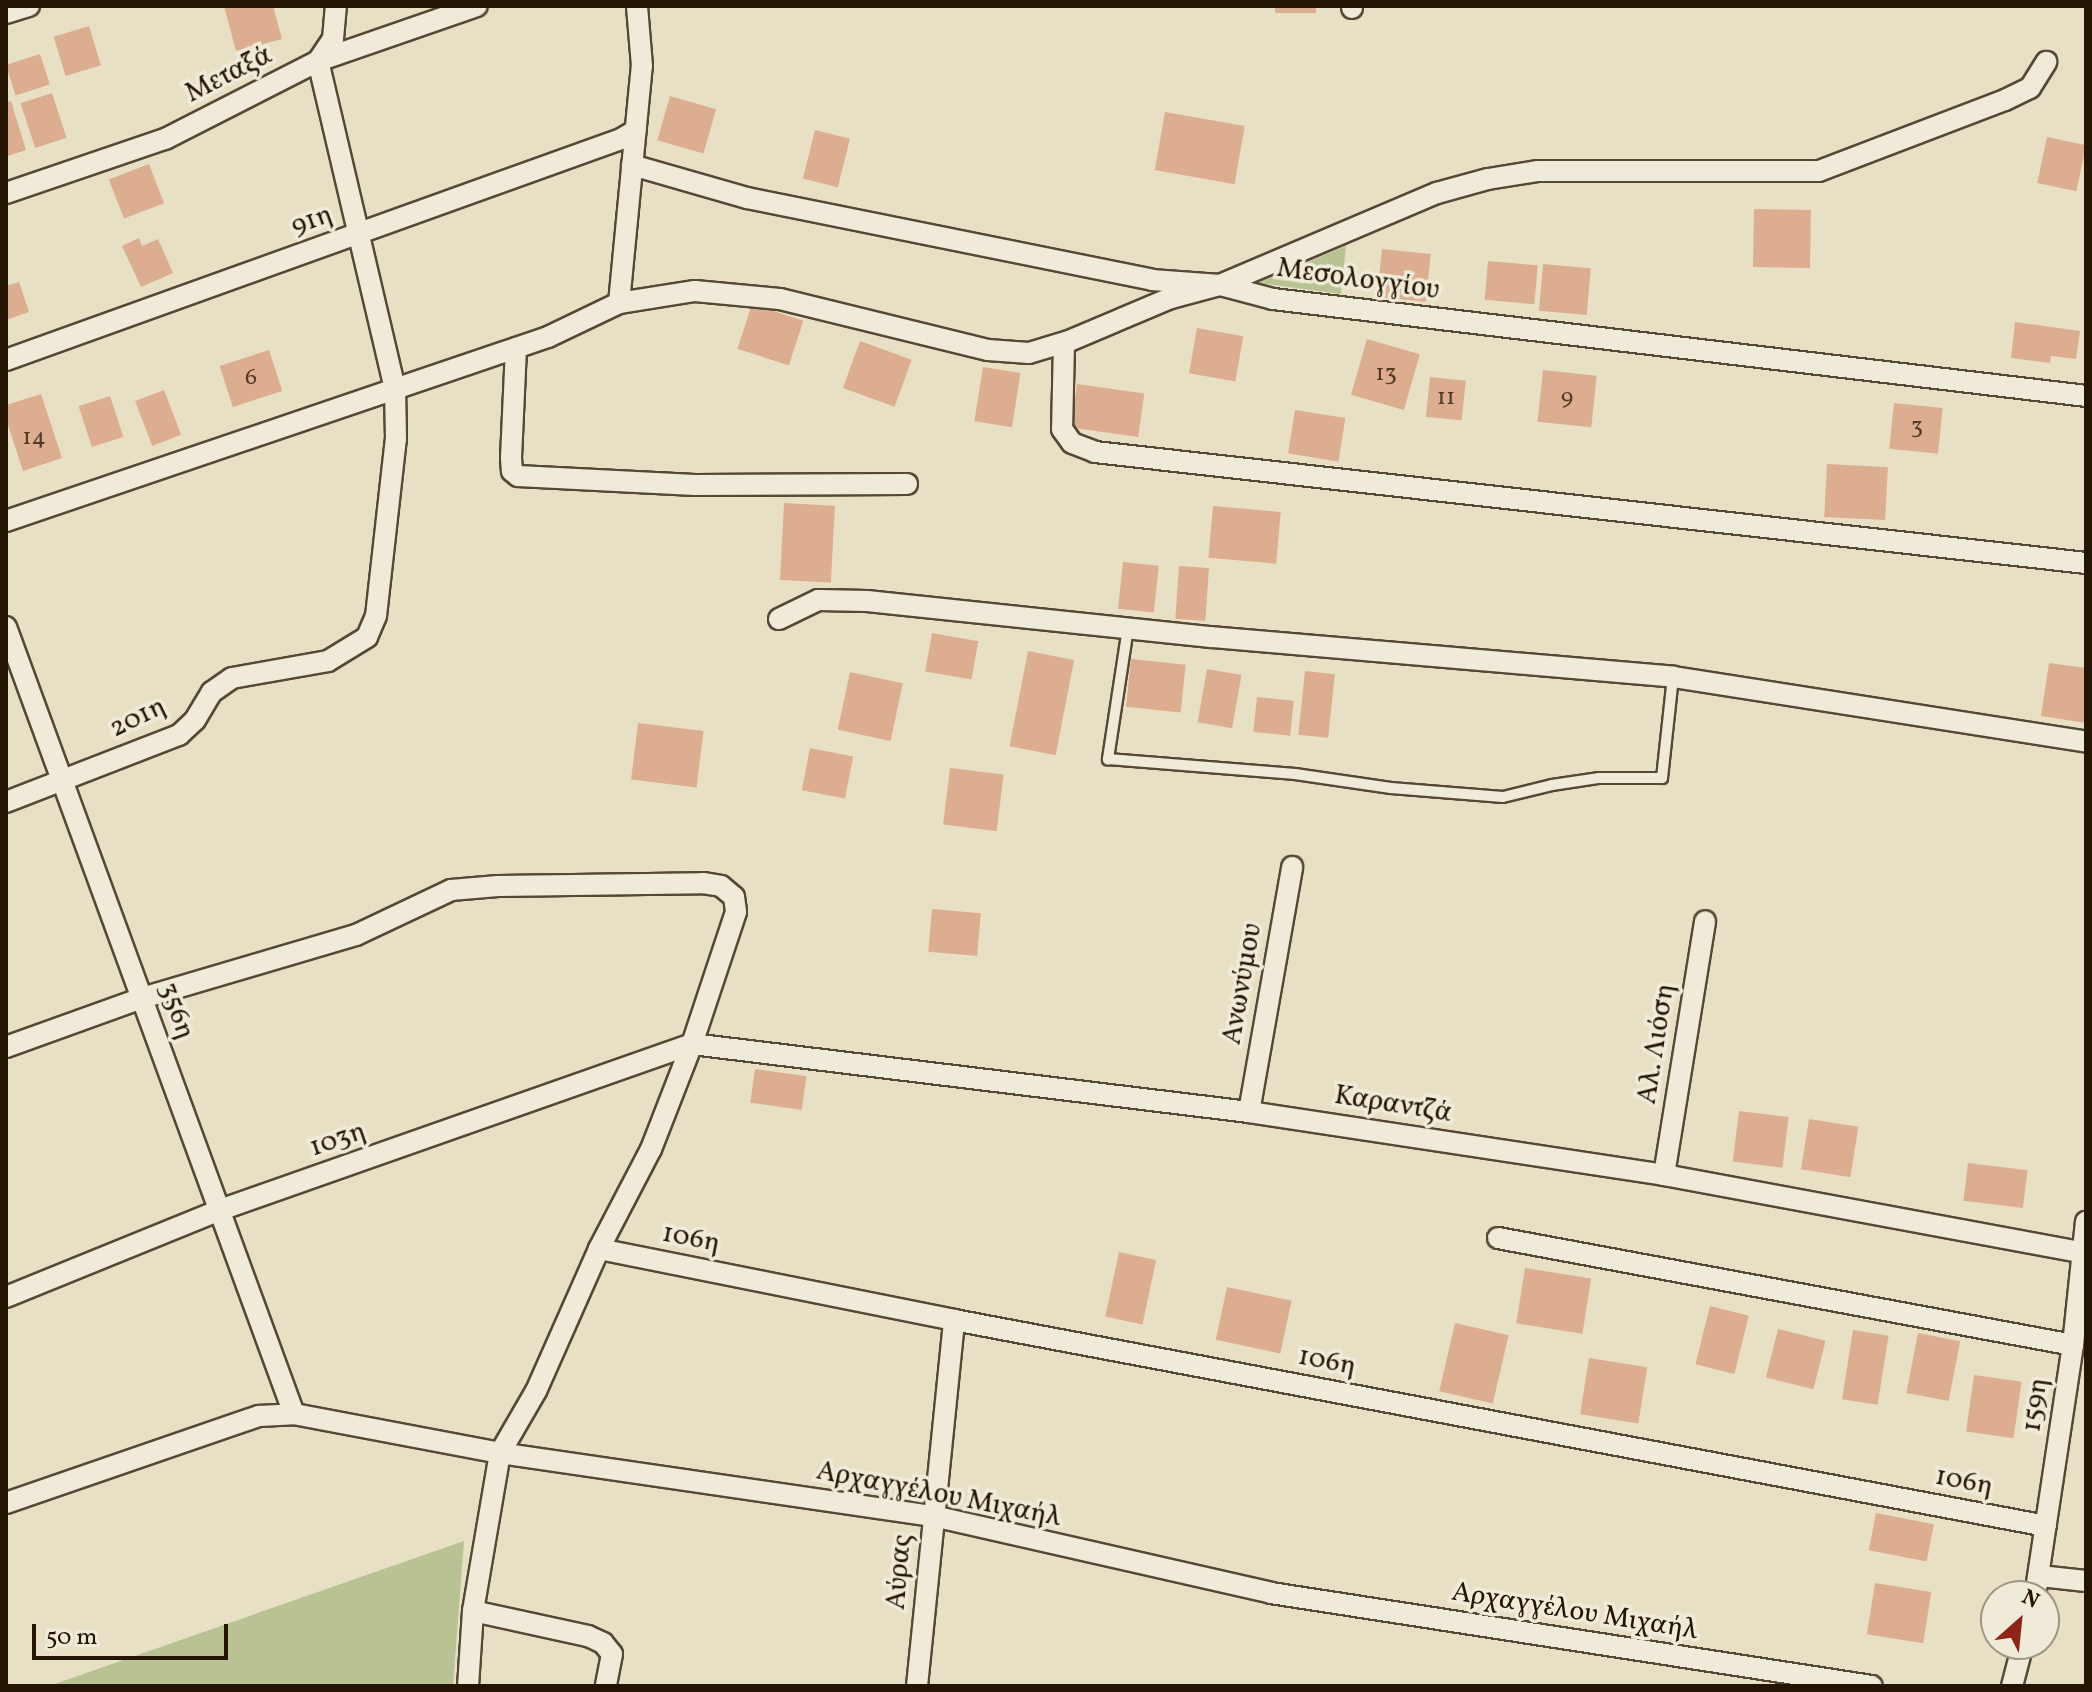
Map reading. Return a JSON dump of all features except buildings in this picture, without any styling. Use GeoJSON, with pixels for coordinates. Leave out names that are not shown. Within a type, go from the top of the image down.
{"type":"FeatureCollection","features":[{"type":"Feature","properties":{"kind":"street"},"geometry":{"type":"LineString","coordinates":[[6,13],[29,6]]}},
{"type":"Feature","properties":{"kind":"street"},"geometry":{"type":"LineString","coordinates":[[336,6],[333,39],[318,61],[395,389]]}},
{"type":"Feature","properties":{"kind":"street","name":"Μεταξά"},"geometry":{"type":"LineString","coordinates":[[6,193],[165,139],[318,61],[477,6]]}},
{"type":"Feature","properties":{"kind":"street"},"geometry":{"type":"LineString","coordinates":[[619,303],[642,66],[637,6]]}},
{"type":"Feature","properties":{"kind":"street"},"geometry":{"type":"LineString","coordinates":[[6,521],[516,348],[572,327],[619,303],[670,292],[720,292],[780,299],[988,350],[1029,353],[1064,343],[1171,298],[1220,285],[1437,193],[1488,179],[1538,171],[1819,171],[2030,88],[2046,62]]}},
{"type":"Feature","properties":{"kind":"street","name":"91η"},"geometry":{"type":"LineString","coordinates":[[6,360],[621,139],[636,130]]}},
{"type":"Feature","properties":{"kind":"street","name":"Μεσολογγίου"},"geometry":{"type":"LineString","coordinates":[[632,165],[747,198],[1152,280],[1220,285],[1289,301],[2086,396]]}},
{"type":"Feature","properties":{"kind":"street"},"geometry":{"type":"LineString","coordinates":[[1064,343],[1062,429],[1072,443],[1095,452],[2086,563]]}},
{"type":"Feature","properties":{"kind":"street"},"geometry":{"type":"LineString","coordinates":[[516,348],[511,458],[512,471],[518,476],[695,485],[907,484]]}},
{"type":"Feature","properties":{"kind":"street","name":"201η"},"geometry":{"type":"LineString","coordinates":[[6,802],[179,735],[195,720],[212,692],[232,678],[328,661],[367,637],[380,600],[396,439],[395,389]]}},
{"type":"Feature","properties":{"kind":"street"},"geometry":{"type":"LineString","coordinates":[[779,619],[818,600],[867,601],[1673,677],[2086,742]]}},
{"type":"Feature","properties":{"kind":"street","name":"356η"},"geometry":{"type":"LineString","coordinates":[[6,627],[294,1414]]}},
{"type":"Feature","properties":{"kind":"street","name":"Ανωνύμου"},"geometry":{"type":"LineString","coordinates":[[1249,1112],[1292,867]]}},
{"type":"Feature","properties":{"kind":"street"},"geometry":{"type":"LineString","coordinates":[[6,1047],[142,998],[356,935],[451,890],[498,886],[703,883],[721,886],[734,897],[736,912],[692,1044],[651,1149],[599,1249],[536,1391],[500,1453],[473,1611],[468,1686]]}},
{"type":"Feature","properties":{"kind":"street","name":"Αλ. Λιόση"},"geometry":{"type":"LineString","coordinates":[[1664,1175],[1705,921]]}},
{"type":"Feature","properties":{"kind":"street","name":"Καραντζά"},"geometry":{"type":"LineString","coordinates":[[692,1044],[1249,1112],[1664,1175],[2080,1252]]}},
{"type":"Feature","properties":{"kind":"street","name":"103η"},"geometry":{"type":"LineString","coordinates":[[6,1297],[220,1210],[692,1044]]}},
{"type":"Feature","properties":{"kind":"street","name":"159η"},"geometry":{"type":"LineString","coordinates":[[2039,1580],[2046,1526],[2076,1394],[2080,1252],[2086,1222]]}},
{"type":"Feature","properties":{"kind":"street"},"geometry":{"type":"LineString","coordinates":[[1498,1238],[2078,1332]]}},
{"type":"Feature","properties":{"kind":"street","name":"106η"},"geometry":{"type":"LineString","coordinates":[[599,1249],[954,1320],[2046,1526]]}},
{"type":"Feature","properties":{"kind":"street","name":"Αύρας"},"geometry":{"type":"LineString","coordinates":[[917,1686],[954,1320]]}},
{"type":"Feature","properties":{"kind":"street","name":"Αρχαγγέλου Μιχαήλ"},"geometry":{"type":"LineString","coordinates":[[6,1503],[259,1416],[294,1414],[500,1453],[933,1516],[1271,1593],[1872,1686]]}},
{"type":"Feature","properties":{"kind":"street"},"geometry":{"type":"LineString","coordinates":[[2060,1584],[2086,1581]]}},
{"type":"Feature","properties":{"kind":"street"},"geometry":{"type":"LineString","coordinates":[[473,1611],[588,1636],[603,1643],[612,1654],[606,1686]]}},
{"type":"Feature","properties":{"kind":"street"},"geometry":{"type":"LineString","coordinates":[[2012,1686],[2019,1660]]}},
{"type":"Feature","properties":{"kind":"lane"},"geometry":{"type":"LineString","coordinates":[[1128,628],[1108,759],[1280,773],[1391,788],[1503,797],[1599,778],[1662,778],[1673,677]]}},
{"type":"Feature","properties":{"kind":"green space"},"geometry":{"type":"Polygon","coordinates":[[[1346,246],[1341,294],[1258,283],[1346,246]]]}},
{"type":"Feature","properties":{"kind":"green space"},"geometry":{"type":"Polygon","coordinates":[[[464,1541],[453,1686],[49,1686],[464,1541]]]}}]}
